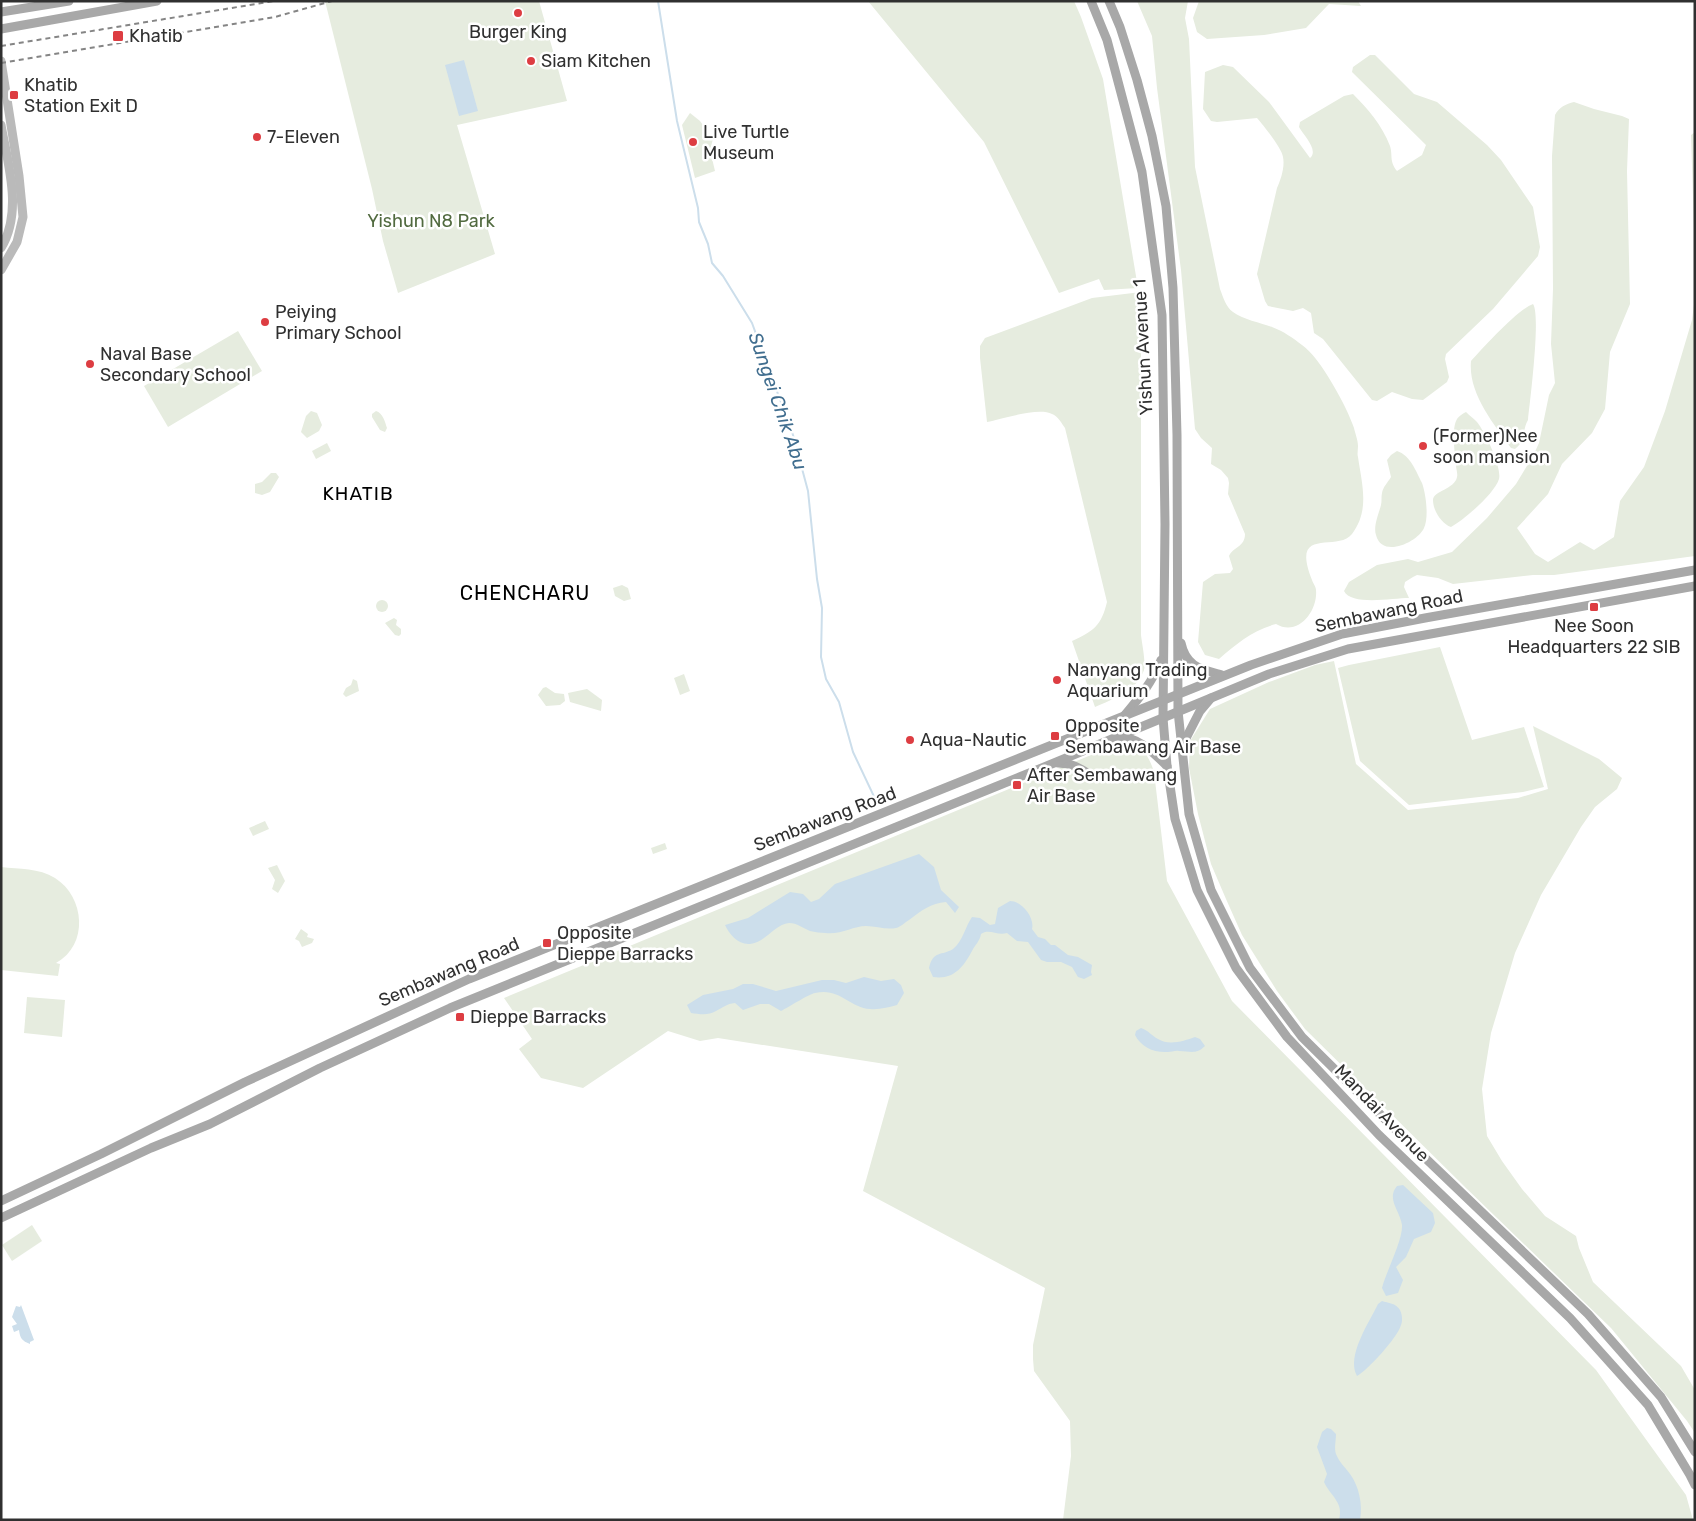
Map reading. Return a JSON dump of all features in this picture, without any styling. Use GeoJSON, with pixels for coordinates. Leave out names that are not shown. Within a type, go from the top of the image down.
{"type":"FeatureCollection","features":[{"type":"Feature","properties":{"kind":"main road"},"geometry":{"type":"LineString","coordinates":[[1,12],[69,1]]}},
{"type":"Feature","properties":{"kind":"main road"},"geometry":{"type":"LineString","coordinates":[[1,28],[157,1]]}},
{"type":"Feature","properties":{"kind":"main road","name":"Yishun Avenue 1"},"geometry":{"type":"LineString","coordinates":[[1091,1],[1107,40],[1142,172],[1162,315],[1165,524],[1163,700]]}},
{"type":"Feature","properties":{"kind":"main road","name":"Yishun Avenue 1"},"geometry":{"type":"LineString","coordinates":[[1109,1],[1120,27],[1137,80],[1152,136],[1166,206],[1174,288],[1178,479],[1177,693]]}},
{"type":"Feature","properties":{"kind":"main road"},"geometry":{"type":"LineString","coordinates":[[1,62],[19,176],[23,217],[17,242],[1,270]]}},
{"type":"Feature","properties":{"kind":"main road"},"geometry":{"type":"LineString","coordinates":[[1,125],[10,178],[12,208],[9,232],[1,248]]}},
{"type":"Feature","properties":{"kind":"main road","name":"Sembawang Road"},"geometry":{"type":"LineString","coordinates":[[1,1201],[94,1158],[245,1082],[469,979],[767,858],[823,838],[1123,717],[1222,675],[1342,634],[1695,570]]}},
{"type":"Feature","properties":{"kind":"main road","name":"Sembawang Road"},"geometry":{"type":"LineString","coordinates":[[1,1218],[151,1148],[210,1124],[320,1068],[450,1008],[1269,674],[1348,649],[1695,586]]}},
{"type":"Feature","properties":{"kind":"main road"},"geometry":{"type":"LineString","coordinates":[[1177,627],[1183,652],[1189,661],[1196,667],[1222,675]]}},
{"type":"Feature","properties":{"kind":"main road"},"geometry":{"type":"LineString","coordinates":[[1123,717],[1142,695],[1154,677],[1163,655]]}},
{"type":"Feature","properties":{"kind":"main road","name":"Mandai Avenue"},"geometry":{"type":"LineString","coordinates":[[1177,693],[1188,814],[1211,890],[1250,968],[1302,1037],[1588,1314],[1661,1397],[1695,1452]]}},
{"type":"Feature","properties":{"kind":"main road"},"geometry":{"type":"LineString","coordinates":[[1181,749],[1200,711],[1213,696]]}},
{"type":"Feature","properties":{"kind":"main road","name":"Mandai Avenue"},"geometry":{"type":"LineString","coordinates":[[1163,700],[1167,766],[1175,819],[1197,890],[1236,968],[1287,1037],[1380,1136],[1570,1318],[1653,1413],[1695,1485]]}},
{"type":"Feature","properties":{"kind":"main road"},"geometry":{"type":"LineString","coordinates":[[1116,737],[1139,741],[1167,766]]}},
{"type":"Feature","properties":{"kind":"main road"},"geometry":{"type":"LineString","coordinates":[[1054,763],[1076,765],[1089,774]]}},
{"type":"Feature","properties":{"kind":"green space","name":"Yishun N8 Park"},"geometry":{"type":"Polygon","coordinates":[[[325,1],[539,1],[567,101],[457,125],[495,254],[398,293],[383,241],[372,189],[325,1]]]}},
{"type":"Feature","properties":{"kind":"green space"},"geometry":{"type":"Polygon","coordinates":[[[868,1],[1074,1],[1103,79],[1138,288],[1104,290],[1099,279],[1059,293],[984,142],[868,1]]]}},
{"type":"Feature","properties":{"kind":"green space"},"geometry":{"type":"Polygon","coordinates":[[[1137,1],[1188,1],[1185,18],[1189,39],[1195,167],[1220,289],[1225,302],[1237,314],[1280,331],[1309,351],[1325,371],[1339,396],[1354,428],[1358,444],[1363,487],[1361,516],[1352,534],[1345,539],[1311,546],[1307,552],[1307,563],[1316,588],[1316,598],[1310,613],[1305,620],[1292,627],[1276,624],[1252,634],[1219,659],[1205,655],[1198,642],[1203,582],[1215,574],[1230,573],[1233,569],[1229,556],[1243,542],[1245,534],[1228,494],[1228,478],[1221,470],[1211,464],[1212,448],[1201,438],[1195,429],[1181,270],[1152,36],[1137,1]]]}},
{"type":"Feature","properties":{"kind":"green space"},"geometry":{"type":"Polygon","coordinates":[[[1199,1],[1358,1],[1361,6],[1329,4],[1306,28],[1264,35],[1207,39],[1197,32],[1193,18],[1199,1]]]}},
{"type":"Feature","properties":{"kind":"green space"},"geometry":{"type":"Polygon","coordinates":[[[1370,55],[1375,55],[1414,94],[1437,102],[1487,145],[1501,160],[1533,207],[1540,247],[1538,256],[1493,309],[1446,354],[1445,359],[1449,377],[1447,382],[1423,400],[1412,399],[1392,392],[1377,401],[1372,400],[1323,339],[1314,333],[1311,313],[1303,308],[1293,311],[1268,306],[1257,274],[1282,173],[1282,153],[1257,118],[1211,121],[1203,109],[1205,72],[1223,65],[1233,67],[1269,102],[1310,158],[1313,151],[1312,147],[1299,127],[1300,122],[1344,96],[1353,94],[1383,131],[1390,146],[1392,161],[1397,171],[1422,155],[1426,145],[1352,72],[1353,67],[1370,55]]]}},
{"type":"Feature","properties":{"kind":"green space"},"geometry":{"type":"Polygon","coordinates":[[[1574,102],[1629,119],[1627,171],[1630,304],[1610,352],[1605,409],[1592,433],[1562,464],[1548,494],[1517,528],[1535,554],[1548,562],[1580,542],[1594,550],[1614,537],[1620,501],[1644,467],[1665,411],[1692,320],[1695,297],[1695,556],[1554,575],[1533,575],[1453,584],[1438,578],[1417,575],[1405,582],[1404,587],[1409,598],[1363,600],[1348,596],[1344,591],[1349,582],[1377,565],[1408,559],[1418,562],[1452,552],[1487,518],[1516,484],[1539,443],[1549,395],[1555,383],[1551,344],[1553,289],[1552,156],[1555,115],[1563,106],[1574,102]]]}},
{"type":"Feature","properties":{"kind":"green space","name":"Live Turtle Museum"},"geometry":{"type":"Polygon","coordinates":[[[690,113],[700,121],[713,139],[710,150],[715,171],[695,178],[682,125],[690,113]]]}},
{"type":"Feature","properties":{"kind":"green space"},"geometry":{"type":"Polygon","coordinates":[[[1695,132],[1695,259],[1691,135],[1695,132]]]}},
{"type":"Feature","properties":{"kind":"green space"},"geometry":{"type":"Polygon","coordinates":[[[1141,292],[1141,635],[1144,670],[1136,684],[1130,689],[1095,707],[1072,641],[1096,627],[1107,602],[1065,428],[1056,416],[1046,412],[1010,416],[987,422],[980,346],[985,338],[1092,298],[1141,292]]]}},
{"type":"Feature","properties":{"kind":"green space"},"geometry":{"type":"Polygon","coordinates":[[[1533,304],[1536,324],[1528,420],[1521,442],[1515,449],[1511,448],[1483,407],[1473,385],[1471,361],[1518,313],[1533,304]]]}},
{"type":"Feature","properties":{"kind":"green space"},"geometry":{"type":"Polygon","coordinates":[[[238,331],[262,371],[168,427],[144,386],[238,331]]]}},
{"type":"Feature","properties":{"kind":"green space"},"geometry":{"type":"Polygon","coordinates":[[[311,411],[317,413],[322,425],[319,431],[307,438],[301,432],[306,416],[311,411]]]}},
{"type":"Feature","properties":{"kind":"green space"},"geometry":{"type":"Polygon","coordinates":[[[376,411],[380,414],[387,428],[385,432],[380,430],[372,417],[372,414],[376,411]]]}},
{"type":"Feature","properties":{"kind":"green space"},"geometry":{"type":"Polygon","coordinates":[[[1466,412],[1477,422],[1488,441],[1498,466],[1499,479],[1492,491],[1478,506],[1451,527],[1444,523],[1439,516],[1433,500],[1436,494],[1452,484],[1457,477],[1454,429],[1457,419],[1466,412]]]}},
{"type":"Feature","properties":{"kind":"green space"},"geometry":{"type":"Polygon","coordinates":[[[327,443],[331,451],[316,459],[312,451],[327,443]]]}},
{"type":"Feature","properties":{"kind":"green space"},"geometry":{"type":"Polygon","coordinates":[[[1397,451],[1406,456],[1422,483],[1427,512],[1426,524],[1415,538],[1408,543],[1392,547],[1385,546],[1380,542],[1375,528],[1384,487],[1391,477],[1387,460],[1397,451]]]}},
{"type":"Feature","properties":{"kind":"green space"},"geometry":{"type":"Polygon","coordinates":[[[271,473],[276,473],[279,477],[270,492],[262,495],[255,493],[255,484],[262,482],[271,473]]]}},
{"type":"Feature","properties":{"kind":"green space"},"geometry":{"type":"Polygon","coordinates":[[[622,585],[628,588],[631,599],[624,601],[615,596],[613,588],[622,585]]]}},
{"type":"Feature","properties":{"kind":"green space"},"geometry":{"type":"Polygon","coordinates":[[[382,600],[388,606],[382,612],[376,606],[382,600]]]}},
{"type":"Feature","properties":{"kind":"green space"},"geometry":{"type":"Polygon","coordinates":[[[394,618],[397,620],[396,625],[401,629],[399,636],[395,635],[385,623],[394,618]]]}},
{"type":"Feature","properties":{"kind":"green space"},"geometry":{"type":"Polygon","coordinates":[[[1440,647],[1472,740],[1524,727],[1544,787],[1523,792],[1409,805],[1360,761],[1338,668],[1440,647]]]}},
{"type":"Feature","properties":{"kind":"green space"},"geometry":{"type":"Polygon","coordinates":[[[1334,661],[1356,764],[1408,810],[1518,798],[1548,789],[1533,726],[1599,759],[1622,778],[1617,789],[1595,807],[1581,827],[1541,895],[1515,953],[1491,1033],[1482,1089],[1487,1136],[1522,1189],[1545,1216],[1576,1236],[1593,1282],[1681,1366],[1695,1390],[1695,1433],[1611,1328],[1305,1029],[1277,991],[1242,935],[1211,864],[1198,814],[1189,768],[1190,741],[1210,709],[1269,682],[1315,665],[1334,661]]]}},
{"type":"Feature","properties":{"kind":"green space"},"geometry":{"type":"Polygon","coordinates":[[[684,674],[690,691],[680,695],[674,678],[684,674]]]}},
{"type":"Feature","properties":{"kind":"green space"},"geometry":{"type":"Polygon","coordinates":[[[353,679],[357,681],[359,691],[346,697],[343,694],[346,688],[351,685],[353,679]]]}},
{"type":"Feature","properties":{"kind":"green space"},"geometry":{"type":"Polygon","coordinates":[[[546,687],[555,693],[564,694],[565,701],[560,705],[546,706],[538,695],[546,687]]]}},
{"type":"Feature","properties":{"kind":"green space"},"geometry":{"type":"Polygon","coordinates":[[[587,689],[602,700],[601,711],[570,702],[568,693],[587,689]]]}},
{"type":"Feature","properties":{"kind":"green space"},"geometry":{"type":"Polygon","coordinates":[[[1125,744],[1141,750],[1147,756],[1152,766],[1167,881],[1232,1001],[1596,1370],[1686,1495],[1693,1520],[1063,1520],[1071,1456],[1070,1421],[1034,1371],[1033,1359],[1033,1345],[1045,1288],[863,1191],[898,1066],[718,1038],[700,1041],[668,1031],[583,1088],[541,1078],[519,1049],[532,1039],[504,998],[1108,748],[1125,744]]]}},
{"type":"Feature","properties":{"kind":"green space"},"geometry":{"type":"Polygon","coordinates":[[[265,821],[269,829],[253,836],[249,828],[265,821]]]}},
{"type":"Feature","properties":{"kind":"green space"},"geometry":{"type":"Polygon","coordinates":[[[665,843],[667,849],[653,854],[651,848],[665,843]]]}},
{"type":"Feature","properties":{"kind":"green space"},"geometry":{"type":"Polygon","coordinates":[[[277,865],[285,881],[278,893],[272,889],[275,880],[268,868],[277,865]]]}},
{"type":"Feature","properties":{"kind":"green space"},"geometry":{"type":"Polygon","coordinates":[[[1,867],[42,872],[55,878],[65,886],[72,897],[77,908],[78,933],[74,945],[67,955],[56,963],[60,964],[58,976],[1,970],[1,867]]]}},
{"type":"Feature","properties":{"kind":"green space"},"geometry":{"type":"Polygon","coordinates":[[[301,929],[308,934],[307,937],[314,939],[312,943],[302,947],[299,941],[295,939],[301,929]]]}},
{"type":"Feature","properties":{"kind":"green space"},"geometry":{"type":"Polygon","coordinates":[[[27,997],[65,1000],[62,1037],[24,1033],[27,997]]]}},
{"type":"Feature","properties":{"kind":"green space"},"geometry":{"type":"Polygon","coordinates":[[[32,1225],[42,1241],[12,1261],[2,1245],[32,1225]]]}},
{"type":"Feature","properties":{"kind":"water"},"geometry":{"type":"Polygon","coordinates":[[[464,60],[478,111],[459,116],[445,65],[464,60]]]}},
{"type":"Feature","properties":{"kind":"water"},"geometry":{"type":"Polygon","coordinates":[[[919,854],[934,867],[941,890],[959,907],[955,913],[946,902],[926,908],[896,928],[861,926],[842,932],[831,933],[810,931],[789,923],[750,944],[742,943],[734,938],[725,925],[748,918],[790,892],[803,894],[811,902],[819,899],[835,884],[919,854]]]}},
{"type":"Feature","properties":{"kind":"water"},"geometry":{"type":"Polygon","coordinates":[[[1010,901],[1019,904],[1027,911],[1032,920],[1032,929],[1038,937],[1045,939],[1051,945],[1055,945],[1068,955],[1078,957],[1092,965],[1092,975],[1084,979],[1078,977],[1072,967],[1061,962],[1041,960],[1028,942],[1017,941],[1007,933],[984,932],[981,934],[969,957],[957,972],[946,977],[933,977],[929,968],[933,958],[956,946],[972,917],[980,918],[990,925],[995,924],[998,908],[1010,901]]]}},
{"type":"Feature","properties":{"kind":"water"},"geometry":{"type":"Polygon","coordinates":[[[864,977],[881,981],[894,979],[901,985],[904,993],[897,1005],[870,1009],[856,1005],[837,995],[823,992],[812,994],[781,1011],[769,1004],[760,1004],[743,1010],[735,1003],[710,1014],[700,1014],[691,1013],[687,1005],[703,995],[733,989],[743,984],[753,984],[776,991],[822,980],[846,983],[864,977]]]}},
{"type":"Feature","properties":{"kind":"water"},"geometry":{"type":"Polygon","coordinates":[[[1141,1028],[1162,1041],[1176,1042],[1195,1037],[1200,1039],[1205,1046],[1199,1051],[1193,1052],[1153,1050],[1144,1046],[1135,1035],[1136,1031],[1141,1028]]]}},
{"type":"Feature","properties":{"kind":"water"},"geometry":{"type":"Polygon","coordinates":[[[1403,1185],[1433,1213],[1435,1223],[1431,1232],[1414,1239],[1406,1257],[1396,1267],[1403,1280],[1398,1293],[1386,1296],[1382,1288],[1402,1231],[1401,1220],[1393,1196],[1397,1186],[1403,1185]]]}},
{"type":"Feature","properties":{"kind":"water"},"geometry":{"type":"Polygon","coordinates":[[[1382,1301],[1396,1306],[1400,1310],[1402,1323],[1382,1353],[1368,1368],[1357,1376],[1354,1368],[1356,1349],[1378,1304],[1382,1301]]]}},
{"type":"Feature","properties":{"kind":"water"},"geometry":{"type":"Polygon","coordinates":[[[21,1305],[34,1340],[30,1344],[22,1339],[19,1330],[14,1332],[12,1326],[17,1324],[12,1317],[16,1306],[20,1307],[21,1305]]]}},
{"type":"Feature","properties":{"kind":"water"},"geometry":{"type":"Polygon","coordinates":[[[1327,1428],[1336,1434],[1336,1454],[1358,1490],[1361,1502],[1360,1520],[1339,1520],[1340,1509],[1324,1482],[1327,1474],[1317,1447],[1322,1432],[1327,1428]]]}},
{"type":"Feature","properties":{"kind":"waterway","name":"Sungei Chik Abu"},"geometry":{"type":"LineString","coordinates":[[658,1],[677,121],[698,208],[699,222],[708,244],[712,263],[723,276],[752,323],[793,435],[808,491],[817,579],[822,608],[821,657],[826,679],[839,702],[853,752],[878,805]]}},
{"type":"Feature","properties":{"kind":"railway"},"geometry":{"type":"LineString","coordinates":[[1,46],[274,1]]}},
{"type":"Feature","properties":{"kind":"railway"},"geometry":{"type":"LineString","coordinates":[[1,63],[275,17],[332,1]]}},
{"type":"Feature","properties":{"kind":"place","name":"Burger King"},"geometry":{"type":"Point","coordinates":[518,13]}},
{"type":"Feature","properties":{"kind":"place","name":"Khatib"},"geometry":{"type":"Point","coordinates":[118,36]}},
{"type":"Feature","properties":{"kind":"place","name":"Siam Kitchen"},"geometry":{"type":"Point","coordinates":[531,61]}},
{"type":"Feature","properties":{"kind":"place","name":"Khatib Station Exit D"},"geometry":{"type":"Point","coordinates":[14,95]}},
{"type":"Feature","properties":{"kind":"place","name":"7-Eleven"},"geometry":{"type":"Point","coordinates":[257,137]}},
{"type":"Feature","properties":{"kind":"place","name":"Live Turtle Museum"},"geometry":{"type":"Point","coordinates":[693,142]}},
{"type":"Feature","properties":{"kind":"place","name":"Peiying Primary School"},"geometry":{"type":"Point","coordinates":[265,322]}},
{"type":"Feature","properties":{"kind":"place","name":"Naval Base Secondary School"},"geometry":{"type":"Point","coordinates":[90,364]}},
{"type":"Feature","properties":{"kind":"place","name":"(Former)Nee soon mansion"},"geometry":{"type":"Point","coordinates":[1423,446]}},
{"type":"Feature","properties":{"kind":"place","name":"Nee Soon Headquarters 22 SIB"},"geometry":{"type":"Point","coordinates":[1594,607]}},
{"type":"Feature","properties":{"kind":"place","name":"Nanyang Trading Aquarium"},"geometry":{"type":"Point","coordinates":[1057,680]}},
{"type":"Feature","properties":{"kind":"place","name":"Opposite Sembawang Air Base"},"geometry":{"type":"Point","coordinates":[1055,736]}},
{"type":"Feature","properties":{"kind":"place","name":"Aqua-Nautic"},"geometry":{"type":"Point","coordinates":[910,740]}},
{"type":"Feature","properties":{"kind":"place","name":"After Sembawang Air Base"},"geometry":{"type":"Point","coordinates":[1017,785]}},
{"type":"Feature","properties":{"kind":"place","name":"Opposite Dieppe Barracks"},"geometry":{"type":"Point","coordinates":[547,943]}},
{"type":"Feature","properties":{"kind":"place","name":"Dieppe Barracks"},"geometry":{"type":"Point","coordinates":[460,1017]}},
{"type":"Feature","properties":{"kind":"district","name":"KHATIB"},"geometry":{"type":"Point","coordinates":[358,493]}},
{"type":"Feature","properties":{"kind":"district","name":"CHENCHARU"},"geometry":{"type":"Point","coordinates":[525,593]}}]}
